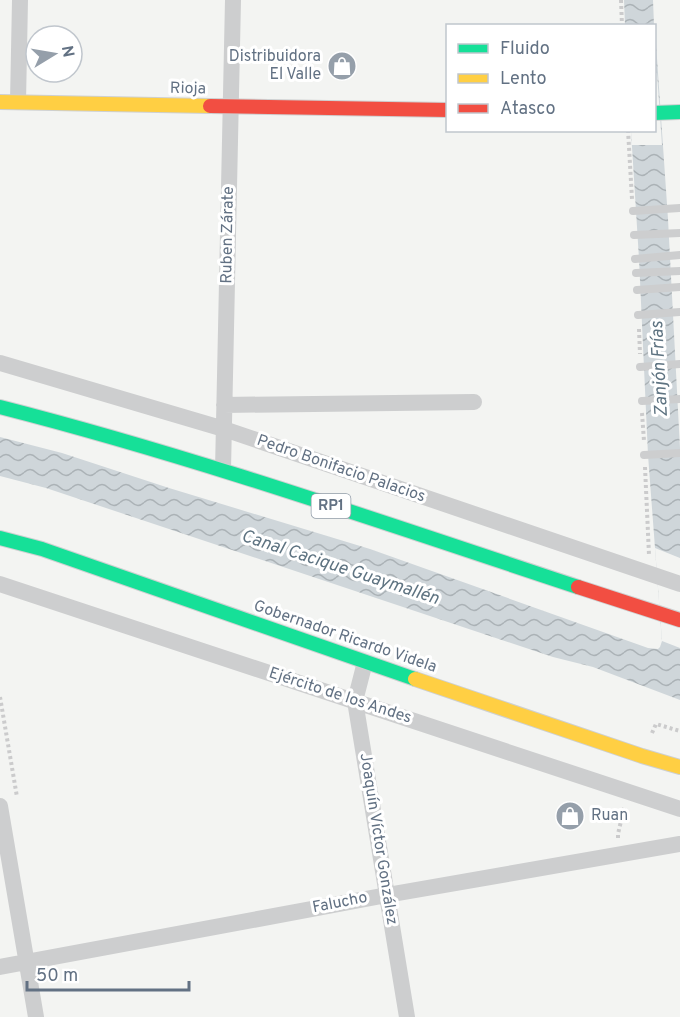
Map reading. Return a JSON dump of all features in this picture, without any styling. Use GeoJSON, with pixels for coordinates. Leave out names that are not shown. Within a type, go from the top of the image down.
{"type":"FeatureCollection","features":[{"type":"Feature","properties":{"kind":"main road","name":"Rioja"},"geometry":{"type":"LineString","coordinates":[[0,102],[446,110]]}},
{"type":"Feature","properties":{"kind":"main road"},"geometry":{"type":"LineString","coordinates":[[657,113],[680,112]]}},
{"type":"Feature","properties":{"kind":"main road","name":"RP1"},"geometry":{"type":"LineString","coordinates":[[0,407],[82,428],[223,471],[680,620]]}},
{"type":"Feature","properties":{"kind":"main road","name":"Gobernador Ricardo Videla"},"geometry":{"type":"LineString","coordinates":[[0,538],[42,549],[365,662],[680,767]]}},
{"type":"Feature","properties":{"kind":"street"},"geometry":{"type":"LineString","coordinates":[[18,102],[20,0]]}},
{"type":"Feature","properties":{"kind":"street","name":"Ruben Zárate"},"geometry":{"type":"LineString","coordinates":[[223,471],[233,0]]}},
{"type":"Feature","properties":{"kind":"street","name":"Pedro Bonifacio Palacios"},"geometry":{"type":"LineString","coordinates":[[0,363],[224,429],[680,584]]}},
{"type":"Feature","properties":{"kind":"street"},"geometry":{"type":"LineString","coordinates":[[224,405],[474,402]]}},
{"type":"Feature","properties":{"kind":"street","name":"Ejército de los Andes"},"geometry":{"type":"LineString","coordinates":[[0,584],[680,809]]}},
{"type":"Feature","properties":{"kind":"street","name":"Joaquín Víctor González"},"geometry":{"type":"LineString","coordinates":[[365,662],[356,702],[408,1017]]}},
{"type":"Feature","properties":{"kind":"street"},"geometry":{"type":"LineString","coordinates":[[0,806],[36,1017]]}},
{"type":"Feature","properties":{"kind":"street","name":"Falucho"},"geometry":{"type":"LineString","coordinates":[[0,967],[387,895],[680,844]]}},
{"type":"Feature","properties":{"kind":"lane"},"geometry":{"type":"LineString","coordinates":[[634,210],[680,208]]}},
{"type":"Feature","properties":{"kind":"lane"},"geometry":{"type":"LineString","coordinates":[[636,235],[680,232]]}},
{"type":"Feature","properties":{"kind":"lane"},"geometry":{"type":"LineString","coordinates":[[637,259],[680,255]]}},
{"type":"Feature","properties":{"kind":"lane"},"geometry":{"type":"LineString","coordinates":[[638,273],[680,271]]}},
{"type":"Feature","properties":{"kind":"lane"},"geometry":{"type":"LineString","coordinates":[[639,290],[675,288]]}},
{"type":"Feature","properties":{"kind":"lane"},"geometry":{"type":"LineString","coordinates":[[640,315],[676,312]]}},
{"type":"Feature","properties":{"kind":"lane"},"geometry":{"type":"LineString","coordinates":[[642,367],[678,364]]}},
{"type":"Feature","properties":{"kind":"lane"},"geometry":{"type":"LineString","coordinates":[[644,401],[679,399]]}},
{"type":"Feature","properties":{"kind":"lane"},"geometry":{"type":"LineString","coordinates":[[646,455],[680,453]]}},
{"type":"Feature","properties":{"kind":"path"},"geometry":{"type":"LineString","coordinates":[[621,0],[622,24]]}},
{"type":"Feature","properties":{"kind":"path"},"geometry":{"type":"LineString","coordinates":[[621,853],[618,834],[628,791]]}},
{"type":"Feature","properties":{"kind":"water"},"geometry":{"type":"Polygon","coordinates":[[[624,0],[653,0],[654,24],[625,24],[624,0]]]}},
{"type":"Feature","properties":{"kind":"water"},"geometry":{"type":"Polygon","coordinates":[[[656,44],[680,448],[680,700],[593,667],[553,657],[46,488],[0,476],[0,437],[62,453],[370,549],[648,648],[658,649],[662,641],[648,455],[631,132],[656,132],[656,44]]]}},
{"type":"Feature","properties":{"kind":"pier"},"geometry":{"type":"Polygon","coordinates":[[[656,73],[662,145],[632,145],[631,132],[656,132],[656,73]]]}},
{"type":"Feature","properties":{"kind":"pier"},"geometry":{"type":"Polygon","coordinates":[[[655,548],[680,558],[680,648],[662,641],[655,548]]]}},
{"type":"Feature","properties":{"kind":"traffic: fast"},"geometry":{"type":"LineString","coordinates":[[656,113],[680,112]]}},
{"type":"Feature","properties":{"kind":"traffic: fast"},"geometry":{"type":"LineString","coordinates":[[0,407],[219,469],[578,587]]}},
{"type":"Feature","properties":{"kind":"traffic: fast"},"geometry":{"type":"LineString","coordinates":[[0,538],[42,549],[415,679]]}},
{"type":"Feature","properties":{"kind":"traffic: slow"},"geometry":{"type":"LineString","coordinates":[[0,102],[210,106]]}},
{"type":"Feature","properties":{"kind":"traffic: slow"},"geometry":{"type":"LineString","coordinates":[[415,679],[680,767]]}},
{"type":"Feature","properties":{"kind":"traffic: jam"},"geometry":{"type":"LineString","coordinates":[[210,106],[446,110]]}},
{"type":"Feature","properties":{"kind":"traffic: jam"},"geometry":{"type":"LineString","coordinates":[[578,587],[680,620]]}},
{"type":"Feature","properties":{"kind":"place","name":"Distribuidora El Valle"},"geometry":{"type":"Point","coordinates":[342,66]}},
{"type":"Feature","properties":{"kind":"place","name":"Ruan"},"geometry":{"type":"Point","coordinates":[570,816]}},
{"type":"Feature","properties":{"kind":"water label","name":"Zanjón Frías"},"geometry":{"type":"Point","coordinates":[660,369]}},
{"type":"Feature","properties":{"kind":"water label","name":"Canal Cacique Guaymallén"},"geometry":{"type":"Point","coordinates":[340,568]}}]}
